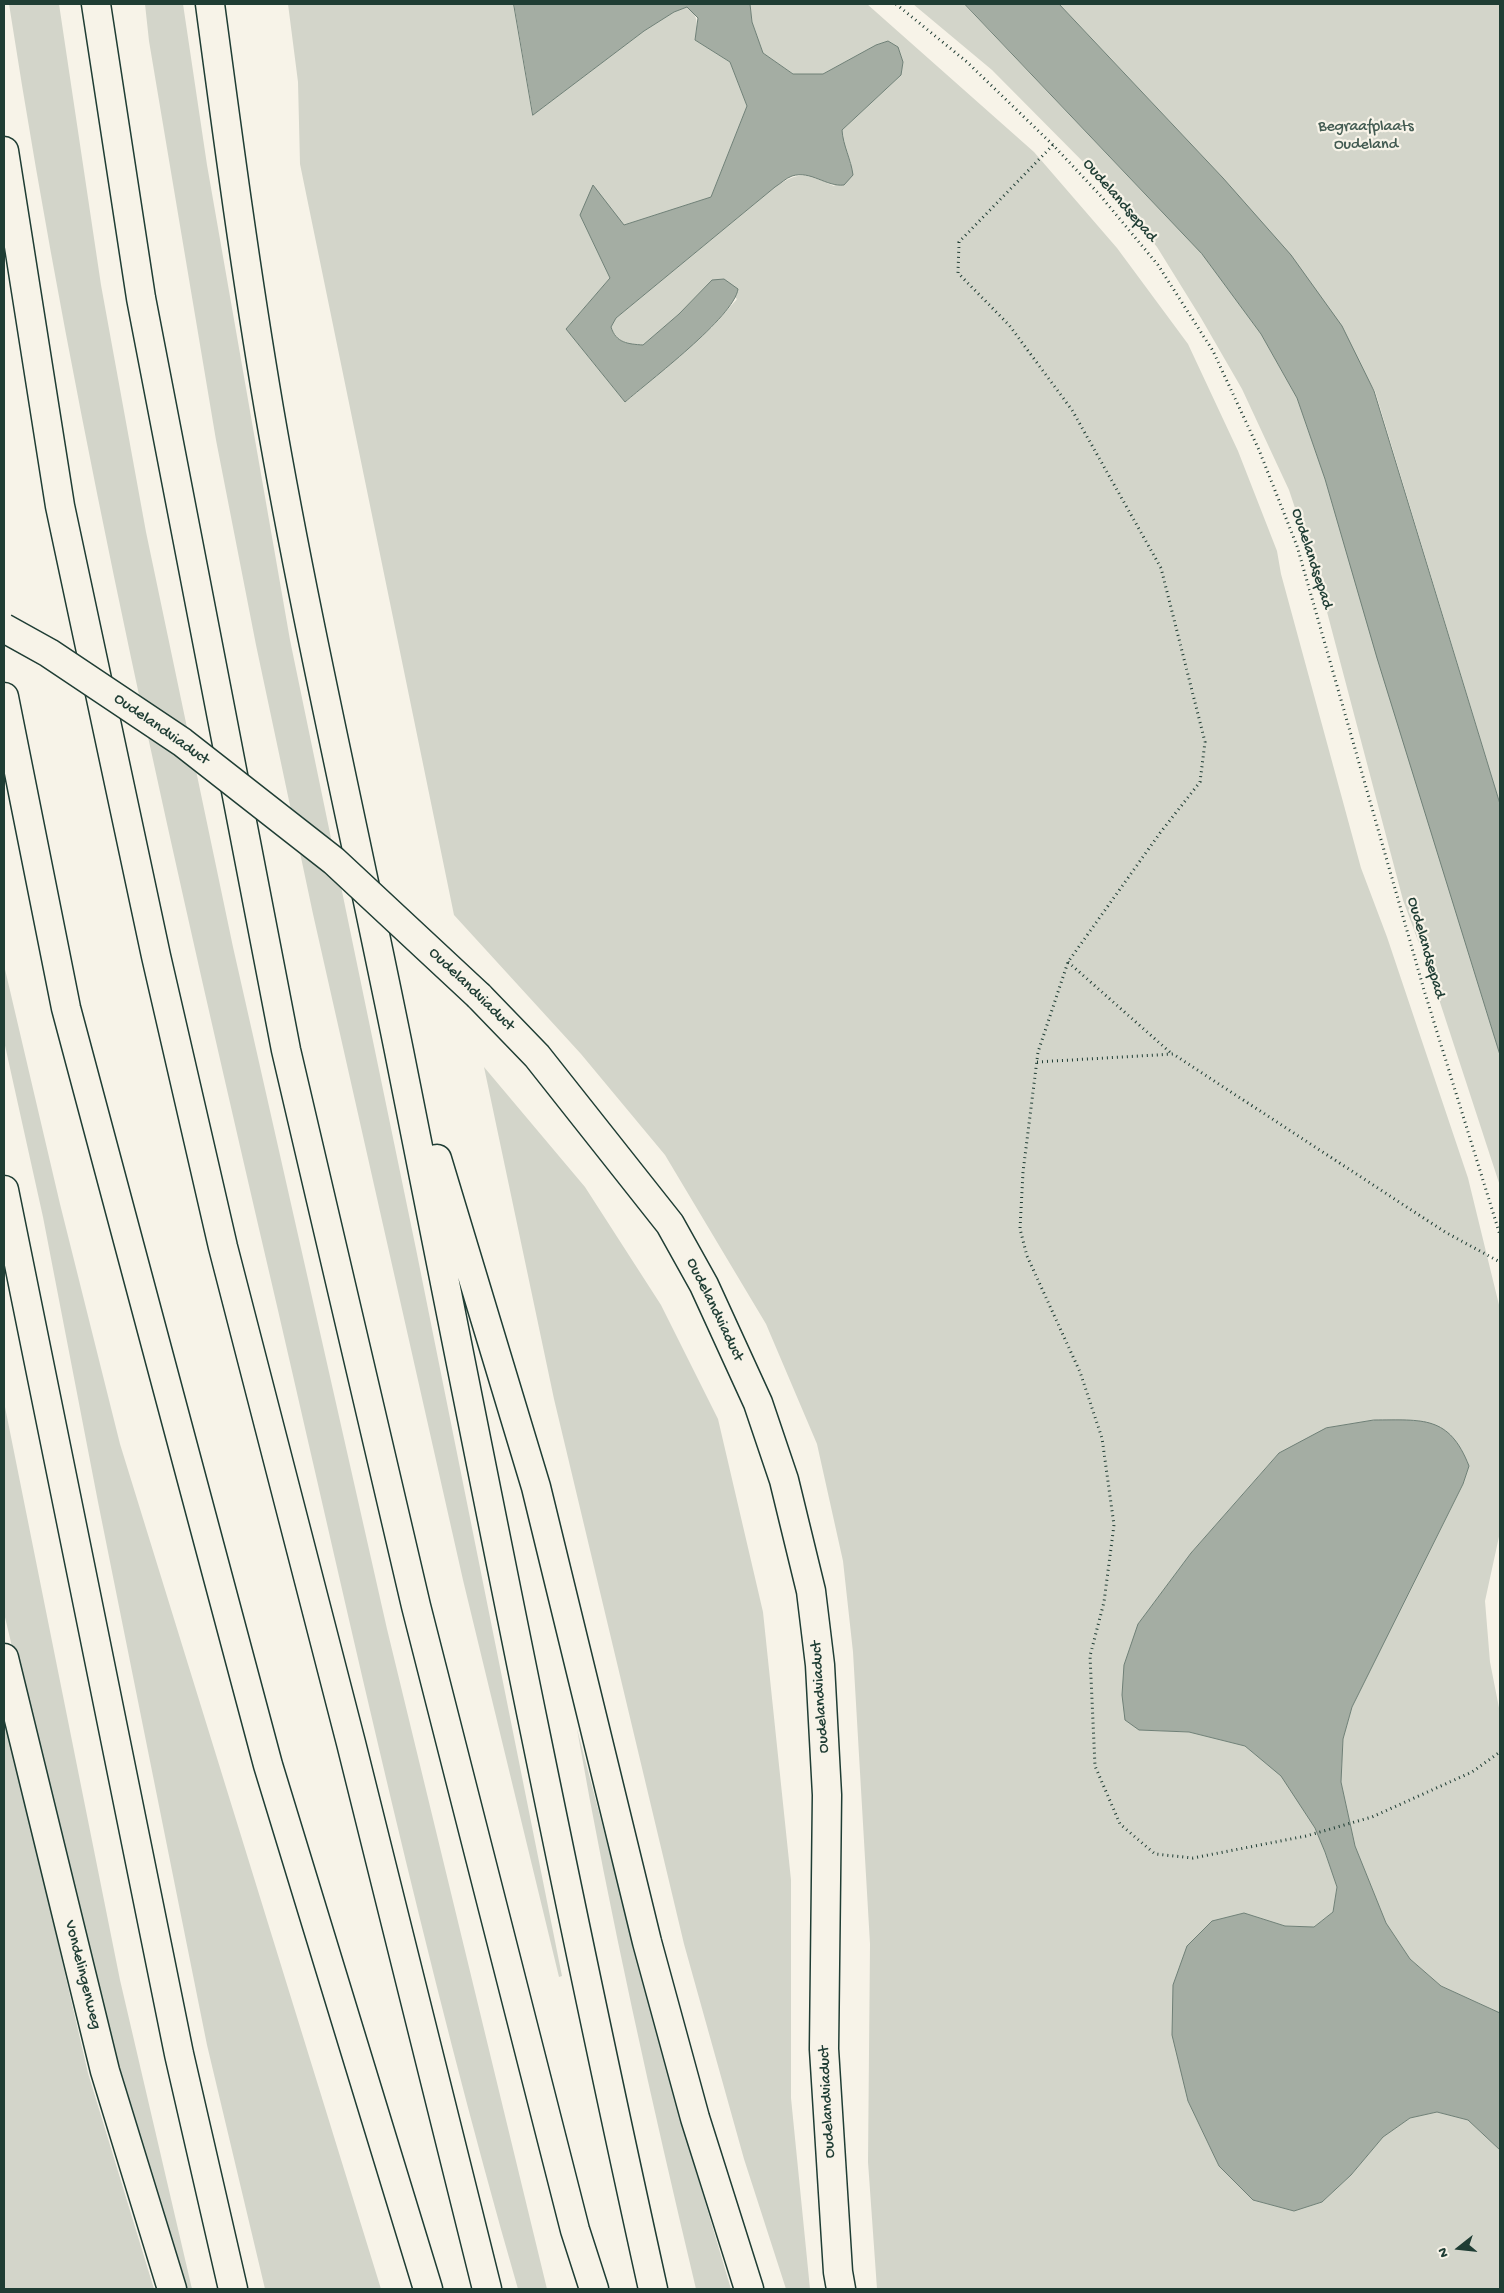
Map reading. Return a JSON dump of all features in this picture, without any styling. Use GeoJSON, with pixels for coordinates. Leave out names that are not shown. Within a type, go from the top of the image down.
{"type":"FeatureCollection","features":[{"type":"Feature","properties":{"kind":"main road"},"geometry":{"type":"LineString","coordinates":[[96,4],[140,298],[286,1050],[418,1616],[575,2230],[594,2289]]}},
{"type":"Feature","properties":{"kind":"main road"},"geometry":{"type":"LineString","coordinates":[[210,4],[229,147],[269,410],[335,750],[390,1004],[548,1794],[599,2043],[653,2289]]}},
{"type":"Feature","properties":{"kind":"main road"},"geometry":{"type":"LineString","coordinates":[[4,151],[60,506],[156,956],[223,1247],[351,1743],[487,2289]]}},
{"type":"Feature","properties":{"kind":"main road","name":"Oudelandviaduct"},"geometry":{"type":"LineString","coordinates":[[4,628],[49,654],[182,742],[334,860],[436,956],[537,1056],[670,1224],[704,1284],[758,1403],[784,1480],[811,1591],[820,1665],[827,1795],[824,2049],[840,2280]]}},
{"type":"Feature","properties":{"kind":"main road"},"geometry":{"type":"LineString","coordinates":[[4,697],[71,1027],[268,1766],[428,2289]]}},
{"type":"Feature","properties":{"kind":"main road"},"geometry":{"type":"LineString","coordinates":[[390,1004],[536,1488],[647,1942],[695,2118],[749,2289]]}},
{"type":"Feature","properties":{"kind":"main road"},"geometry":{"type":"LineString","coordinates":[[4,1190],[181,2063],[233,2289]]}},
{"type":"Feature","properties":{"kind":"main road","name":"Vondelingenweg"},"geometry":{"type":"LineString","coordinates":[[4,1658],[106,2071],[172,2289]]}},
{"type":"Feature","properties":{"kind":"path","name":"Oudelandsepad"},"geometry":{"type":"LineString","coordinates":[[896,4],[967,62],[1053,145],[1099,194],[1158,265],[1213,352],[1259,450],[1296,546],[1424,990],[1500,1235]]}},
{"type":"Feature","properties":{"kind":"path"},"geometry":{"type":"LineString","coordinates":[[1053,145],[960,242],[958,273],[1009,326],[1072,410],[1161,568],[1205,742],[1200,782],[1160,833],[1068,962],[1038,1052],[1023,1172],[1020,1229],[1027,1256],[1080,1372],[1102,1438],[1114,1525],[1104,1602],[1090,1656],[1095,1766],[1120,1824],[1155,1854],[1193,1858],[1306,1836],[1372,1817],[1472,1772],[1500,1752]]}},
{"type":"Feature","properties":{"kind":"path"},"geometry":{"type":"LineString","coordinates":[[1068,962],[1173,1054],[1445,1232],[1500,1262]]}},
{"type":"Feature","properties":{"kind":"path"},"geometry":{"type":"LineString","coordinates":[[1037,1062],[1173,1054]]}},
{"type":"Feature","properties":{"kind":"green space"},"geometry":{"type":"Polygon","coordinates":[[[9,4],[59,4],[101,285],[146,532],[233,947],[387,1629],[547,2289],[518,2289],[452,2045],[391,1799],[202,982],[131,657],[97,495],[66,331],[36,168],[9,4]]]}},
{"type":"Feature","properties":{"kind":"green space"},"geometry":{"type":"Polygon","coordinates":[[[145,4],[183,4],[207,165],[290,640],[416,1249],[562,1976],[559,1977],[463,1580],[313,914],[256,645],[216,440],[149,41],[145,4]]]}},
{"type":"Feature","properties":{"kind":"green space"},"geometry":{"type":"Polygon","coordinates":[[[288,4],[514,4],[533,115],[644,31],[674,12],[687,7],[694,14],[697,22],[695,40],[730,62],[747,106],[711,197],[624,225],[580,215],[610,278],[566,329],[625,402],[713,326],[737,299],[712,280],[679,314],[643,345],[623,342],[616,336],[611,327],[616,318],[775,187],[798,176],[810,177],[834,186],[851,163],[843,142],[842,130],[901,75],[903,62],[898,47],[888,41],[876,45],[823,74],[793,74],[763,53],[752,22],[750,4],[867,4],[1034,152],[1117,248],[1188,344],[1238,451],[1277,551],[1281,574],[1361,868],[1387,937],[1468,1178],[1500,1309],[1500,1532],[1485,1601],[1490,1662],[1500,1713],[1500,2013],[1441,1986],[1410,1959],[1386,1923],[1355,1846],[1341,1782],[1343,1739],[1352,1707],[1463,1484],[1469,1466],[1418,1420],[1374,1420],[1279,1453],[1191,1553],[1138,1624],[1139,1730],[1189,1732],[1245,1746],[1282,1776],[1315,1828],[1337,1887],[1333,1912],[1314,1927],[1285,1926],[1244,1913],[1212,1921],[1187,1946],[1188,2101],[1219,2166],[1253,2200],[1294,2211],[1322,2202],[1351,2175],[1383,2137],[1410,2118],[1437,2112],[1468,2120],[1500,2150],[1500,2289],[877,2289],[868,2162],[870,1944],[853,1652],[843,1561],[817,1444],[766,1324],[665,1155],[581,1054],[454,915],[300,164],[298,82],[288,4]]]}},
{"type":"Feature","properties":{"kind":"green space"},"geometry":{"type":"Polygon","coordinates":[[[913,4],[965,4],[1202,254],[1261,334],[1297,398],[1325,479],[1500,1055],[1500,1186],[1435,987],[1403,900],[1317,574],[1289,490],[1242,389],[1157,247],[1108,187],[992,70],[913,4]]]}},
{"type":"Feature","properties":{"kind":"green space","name":"Begraafplaats Oudeland"},"geometry":{"type":"Polygon","coordinates":[[[1059,4],[1500,4],[1500,804],[1375,391],[1223,178],[1059,4]]]}},
{"type":"Feature","properties":{"kind":"green space"},"geometry":{"type":"Polygon","coordinates":[[[4,965],[60,1204],[120,1444],[381,2289],[265,2289],[207,2045],[43,1217],[4,1041],[4,965]]]}},
{"type":"Feature","properties":{"kind":"green space"},"geometry":{"type":"Polygon","coordinates":[[[484,1067],[585,1187],[661,1305],[718,1419],[763,1612],[791,1880],[791,2098],[810,2289],[786,2289],[744,2159],[684,1944],[554,1399],[484,1067]]]}},
{"type":"Feature","properties":{"kind":"green space"},"geometry":{"type":"Polygon","coordinates":[[[4,1402],[120,1980],[192,2289],[185,2289],[108,2051],[4,1613],[4,1402]]]}},
{"type":"Feature","properties":{"kind":"green space"},"geometry":{"type":"Polygon","coordinates":[[[4,1710],[88,2073],[154,2289],[4,2289],[4,1710]]]}},
{"type":"Feature","properties":{"kind":"green space"},"geometry":{"type":"Polygon","coordinates":[[[577,1729],[675,2101],[731,2289],[696,2289],[632,2010],[603,1870],[577,1729]]]}},
{"type":"Feature","properties":{"kind":"shaded area"},"geometry":{"type":"Polygon","coordinates":[[[514,4],[750,4],[752,22],[763,53],[793,74],[823,74],[876,45],[888,41],[898,47],[903,62],[901,75],[842,130],[853,175],[844,185],[831,184],[806,175],[788,178],[616,318],[611,327],[619,339],[623,342],[643,345],[679,314],[712,280],[724,279],[738,289],[733,301],[707,332],[625,402],[566,329],[610,278],[580,215],[593,185],[624,225],[711,197],[747,106],[730,62],[695,40],[698,18],[687,7],[674,12],[644,31],[533,115],[514,4]]]}},
{"type":"Feature","properties":{"kind":"shaded area"},"geometry":{"type":"Polygon","coordinates":[[[965,4],[1059,4],[1223,178],[1291,255],[1342,326],[1374,391],[1500,804],[1500,1055],[1377,658],[1325,479],[1297,398],[1261,334],[1202,254],[965,4]]]}},
{"type":"Feature","properties":{"kind":"shaded area"},"geometry":{"type":"Polygon","coordinates":[[[1374,1420],[1420,1421],[1443,1429],[1453,1437],[1469,1466],[1463,1484],[1352,1707],[1343,1739],[1341,1782],[1355,1846],[1386,1923],[1410,1959],[1441,1986],[1500,2013],[1500,2150],[1468,2120],[1437,2112],[1410,2118],[1383,2137],[1351,2175],[1322,2202],[1294,2211],[1253,2200],[1219,2166],[1188,2101],[1172,2035],[1173,1985],[1187,1946],[1212,1921],[1244,1913],[1285,1926],[1314,1927],[1333,1912],[1337,1887],[1315,1828],[1281,1776],[1245,1746],[1189,1732],[1139,1730],[1125,1720],[1122,1695],[1124,1665],[1138,1624],[1191,1553],[1279,1453],[1326,1428],[1374,1420]]]}}]}
